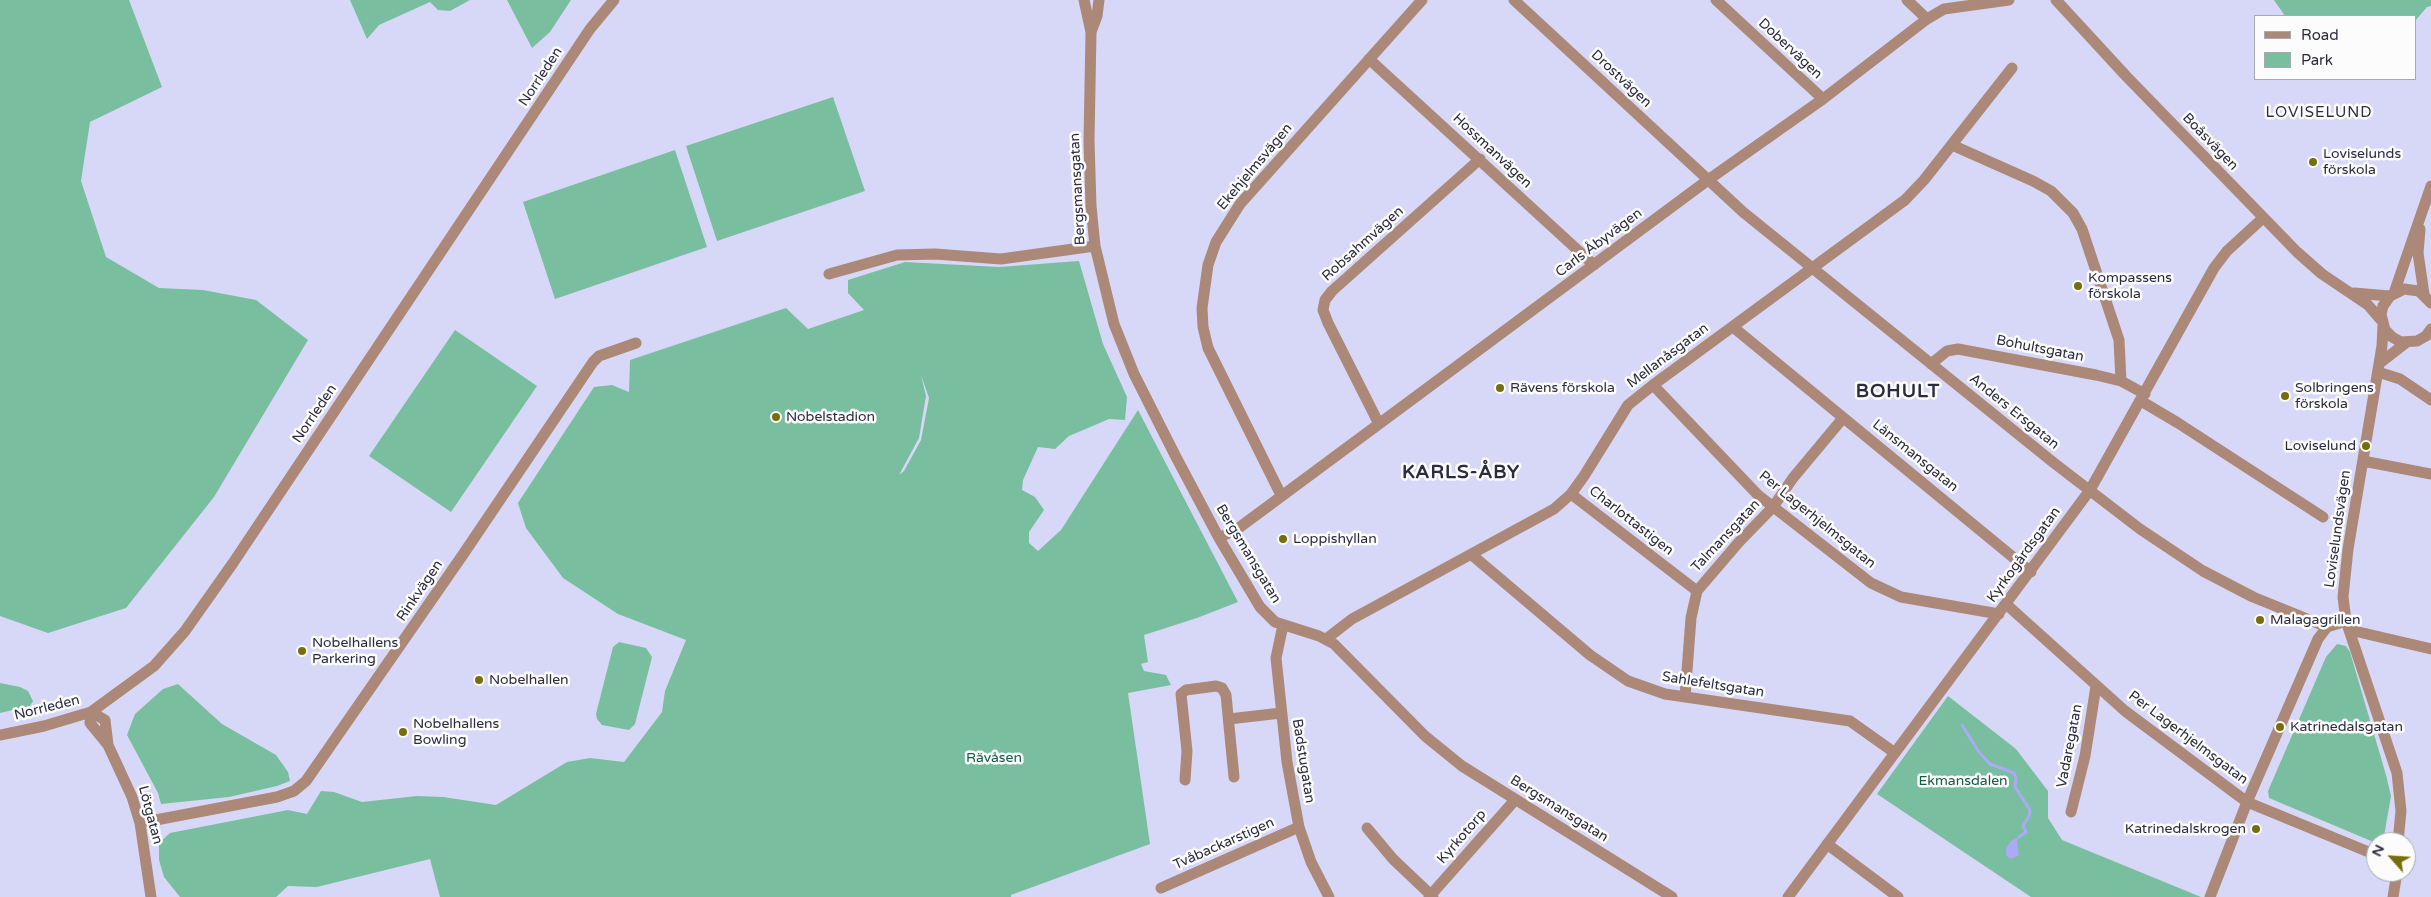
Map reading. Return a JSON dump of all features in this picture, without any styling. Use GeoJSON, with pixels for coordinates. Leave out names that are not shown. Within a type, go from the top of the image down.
{"type":"FeatureCollection","features":[{"type":"Feature","properties":{"kind":"street","name":"Norrleden"},"geometry":{"type":"LineString","coordinates":[[590,29],[603,0]]}},
{"type":"Feature","properties":{"kind":"street","name":"Norrleden"},"geometry":{"type":"LineString","coordinates":[[0,735],[44,726],[91,712],[154,666],[201,609],[590,29],[614,0]]}},
{"type":"Feature","properties":{"kind":"street","name":"Bergsmansgatan"},"geometry":{"type":"LineString","coordinates":[[1084,0],[1091,32],[1089,141],[1095,246],[1106,296],[1123,349],[1168,440],[1219,538],[1266,614],[1275,622],[1326,639],[1341,650],[1441,751],[1515,800],[1672,897]]}},
{"type":"Feature","properties":{"kind":"street","name":"Bergsmansgatan"},"geometry":{"type":"LineString","coordinates":[[1091,32],[1097,16],[1099,0]]}},
{"type":"Feature","properties":{"kind":"street","name":"Ekehjelmsvägen"},"geometry":{"type":"LineString","coordinates":[[1281,495],[1208,348],[1203,328],[1202,308],[1208,265],[1216,242],[1240,204],[1422,0]]}},
{"type":"Feature","properties":{"kind":"street","name":"Drostvägen"},"geometry":{"type":"LineString","coordinates":[[1514,0],[1708,180]]}},
{"type":"Feature","properties":{"kind":"street","name":"Dobervägen"},"geometry":{"type":"LineString","coordinates":[[1716,0],[1822,99]]}},
{"type":"Feature","properties":{"kind":"street"},"geometry":{"type":"LineString","coordinates":[[1907,0],[1926,19]]}},
{"type":"Feature","properties":{"kind":"street","name":"Carls Åbyvägen"},"geometry":{"type":"LineString","coordinates":[[1219,538],[1240,527],[1708,180],[1822,99],[1926,19],[1944,9],[2009,0]]}},
{"type":"Feature","properties":{"kind":"street","name":"Boåsvägen"},"geometry":{"type":"LineString","coordinates":[[2056,0],[2263,218],[2322,274],[2368,305],[2392,337],[2412,342]]}},
{"type":"Feature","properties":{"kind":"street","name":"Hossmanvägen"},"geometry":{"type":"LineString","coordinates":[[1370,59],[1594,266]]}},
{"type":"Feature","properties":{"kind":"street","name":"Mellanåsgatan"},"geometry":{"type":"LineString","coordinates":[[1326,639],[1352,619],[1540,518],[1571,494],[1628,405],[1905,200],[1952,146],[2012,68]]}},
{"type":"Feature","properties":{"kind":"street"},"geometry":{"type":"LineString","coordinates":[[1952,146],[2033,181],[2051,191],[2073,214],[2082,229],[2119,340],[2121,381]]}},
{"type":"Feature","properties":{"kind":"street","name":"Robsahmvägen"},"geometry":{"type":"LineString","coordinates":[[1379,424],[1328,323],[1323,310],[1325,300],[1332,291],[1480,159]]}},
{"type":"Feature","properties":{"kind":"street","name":"Anders Ersgatan"},"geometry":{"type":"LineString","coordinates":[[1708,180],[1931,364],[2090,490],[2166,547],[2228,585],[2327,627]]}},
{"type":"Feature","properties":{"kind":"street"},"geometry":{"type":"LineString","coordinates":[[2427,298],[2418,253],[2421,216],[2431,186]]}},
{"type":"Feature","properties":{"kind":"street","name":"Loviselundsvägen"},"geometry":{"type":"LineString","coordinates":[[2399,832],[2401,811],[2397,773],[2348,625],[2343,597],[2379,368],[2383,306],[2392,294],[2421,216]]}},
{"type":"Feature","properties":{"kind":"street","name":"Kyrkogårdsgatan"},"geometry":{"type":"LineString","coordinates":[[1788,897],[2090,490],[2214,268],[2227,251],[2263,218]]}},
{"type":"Feature","properties":{"kind":"street"},"geometry":{"type":"LineString","coordinates":[[829,274],[897,255],[936,254],[1001,259],[1095,246]]}},
{"type":"Feature","properties":{"kind":"street","name":"Boåsvägen"},"geometry":{"type":"LineString","coordinates":[[2352,293],[2392,294],[2409,289],[2427,298]]}},
{"type":"Feature","properties":{"kind":"street","name":"Länsmansgatan"},"geometry":{"type":"LineString","coordinates":[[1734,326],[1842,418],[2031,572]]}},
{"type":"Feature","properties":{"kind":"street"},"geometry":{"type":"LineString","coordinates":[[2431,329],[2426,336],[2412,342],[2379,368],[2400,379],[2431,400]]}},
{"type":"Feature","properties":{"kind":"street"},"geometry":{"type":"LineString","coordinates":[[2412,342],[2431,343]]}},
{"type":"Feature","properties":{"kind":"street","name":"Rinkvägen"},"geometry":{"type":"LineString","coordinates":[[140,823],[277,797],[294,791],[306,781],[462,556],[592,362],[599,356],[636,343]]}},
{"type":"Feature","properties":{"kind":"street","name":"Bohultsgatan"},"geometry":{"type":"LineString","coordinates":[[1931,364],[1947,351],[1958,349],[2096,374],[2121,381],[2178,423],[2323,518]]}},
{"type":"Feature","properties":{"kind":"street","name":"Per Lagerhjelmsgatan"},"geometry":{"type":"LineString","coordinates":[[1653,385],[1773,507],[1852,569],[1884,590],[1901,597],[1921,602],[1999,614]]}},
{"type":"Feature","properties":{"kind":"street","name":"Talmansgatan"},"geometry":{"type":"LineString","coordinates":[[1685,697],[1691,618],[1697,591],[1739,542],[1773,507],[1793,478],[1842,418]]}},
{"type":"Feature","properties":{"kind":"street"},"geometry":{"type":"LineString","coordinates":[[2363,461],[2431,474]]}},
{"type":"Feature","properties":{"kind":"street","name":"Charlottastigen"},"geometry":{"type":"LineString","coordinates":[[1571,494],[1697,591]]}},
{"type":"Feature","properties":{"kind":"street","name":"Sahlefeltsgatan"},"geometry":{"type":"LineString","coordinates":[[1472,555],[1612,672],[1648,689],[1685,697],[1850,721],[1895,754]]}},
{"type":"Feature","properties":{"kind":"street","name":"Per Lagerhjelmsgatan"},"geometry":{"type":"LineString","coordinates":[[2006,604],[2125,710],[2247,802],[2366,851]]}},
{"type":"Feature","properties":{"kind":"street","name":"Badstugatan"},"geometry":{"type":"LineString","coordinates":[[1283,625],[1276,658],[1286,762],[1299,827],[1311,862],[1329,897]]}},
{"type":"Feature","properties":{"kind":"street"},"geometry":{"type":"LineString","coordinates":[[2210,897],[2247,802],[2318,638],[2327,627],[2348,625],[2431,649]]}},
{"type":"Feature","properties":{"kind":"street"},"geometry":{"type":"LineString","coordinates":[[1185,780],[1187,751],[1181,694],[1186,690],[1216,686],[1222,688],[1226,695],[1234,777]]}},
{"type":"Feature","properties":{"kind":"street","name":"Vadaregatan"},"geometry":{"type":"LineString","coordinates":[[2071,812],[2085,756],[2096,686]]}},
{"type":"Feature","properties":{"kind":"street","name":"Lötgatan"},"geometry":{"type":"LineString","coordinates":[[91,712],[105,720],[108,745],[132,797],[140,823],[151,897]]}},
{"type":"Feature","properties":{"kind":"street"},"geometry":{"type":"LineString","coordinates":[[1229,719],[1281,713]]}},
{"type":"Feature","properties":{"kind":"street","name":"Kyrkotorp"},"geometry":{"type":"LineString","coordinates":[[1367,828],[1393,859],[1431,896],[1515,800]]}},
{"type":"Feature","properties":{"kind":"street","name":"Tvåbackarstigen"},"geometry":{"type":"LineString","coordinates":[[1161,888],[1299,827]]}},
{"type":"Feature","properties":{"kind":"street"},"geometry":{"type":"LineString","coordinates":[[1827,844],[1898,897]]}},
{"type":"Feature","properties":{"kind":"street"},"geometry":{"type":"LineString","coordinates":[[2393,897],[2395,882]]}},
{"type":"Feature","properties":{"kind":"street"},"geometry":{"type":"LineString","coordinates":[[2398,882],[2399,897]]}},
{"type":"Feature","properties":{"kind":"green space"},"geometry":{"type":"Polygon","coordinates":[[[0,0],[129,0],[162,87],[90,122],[81,181],[106,257],[159,288],[203,290],[256,300],[308,340],[214,497],[126,608],[48,633],[0,616],[0,0]]]}},
{"type":"Feature","properties":{"kind":"green space"},"geometry":{"type":"Polygon","coordinates":[[[350,0],[470,0],[450,11],[438,10],[430,2],[379,25],[367,39],[350,0]]]}},
{"type":"Feature","properties":{"kind":"green space"},"geometry":{"type":"Polygon","coordinates":[[[507,0],[571,0],[550,32],[532,48],[507,0]]]}},
{"type":"Feature","properties":{"kind":"green space"},"geometry":{"type":"Polygon","coordinates":[[[2274,0],[2431,0],[2431,6],[2427,7],[2416,20],[2416,15],[2284,15],[2274,0]]]}},
{"type":"Feature","properties":{"kind":"green space"},"geometry":{"type":"Polygon","coordinates":[[[833,97],[865,191],[717,241],[686,146],[833,97]]]}},
{"type":"Feature","properties":{"kind":"green space"},"geometry":{"type":"Polygon","coordinates":[[[675,150],[707,247],[555,299],[523,202],[675,150]]]}},
{"type":"Feature","properties":{"kind":"green space","name":"Rävåsen"},"geometry":{"type":"Polygon","coordinates":[[[1079,261],[1103,344],[1127,397],[1125,420],[1109,419],[1069,436],[1055,449],[1038,447],[1023,480],[1022,490],[1035,497],[1044,510],[1029,532],[1029,543],[1038,551],[1061,530],[1138,410],[1238,602],[1197,618],[1144,635],[1148,662],[1141,664],[1144,671],[1166,675],[1171,685],[1128,693],[1150,844],[1011,895],[1011,897],[440,897],[430,859],[317,887],[288,886],[276,897],[180,897],[164,877],[159,860],[159,843],[170,833],[288,810],[307,814],[321,791],[334,792],[362,802],[417,796],[443,797],[496,805],[567,762],[590,758],[624,762],[662,712],[665,691],[686,640],[618,614],[563,578],[526,528],[518,503],[594,387],[612,385],[629,392],[630,360],[786,308],[808,329],[864,310],[848,293],[848,280],[905,262],[999,267],[1079,261]],[[921,375],[926,396],[919,438],[899,475],[904,471],[921,440],[929,398],[921,375]]]}},
{"type":"Feature","properties":{"kind":"green space"},"geometry":{"type":"Polygon","coordinates":[[[455,330],[537,386],[451,512],[369,456],[455,330]]]}},
{"type":"Feature","properties":{"kind":"green space"},"geometry":{"type":"Polygon","coordinates":[[[619,642],[646,648],[652,657],[635,724],[629,730],[602,725],[597,719],[596,714],[613,647],[619,642]]]}},
{"type":"Feature","properties":{"kind":"green space"},"geometry":{"type":"Polygon","coordinates":[[[2337,644],[2346,646],[2350,652],[2391,796],[2385,832],[2366,832],[2366,839],[2269,798],[2268,791],[2326,657],[2337,644]]]}},
{"type":"Feature","properties":{"kind":"green space"},"geometry":{"type":"Polygon","coordinates":[[[0,683],[20,687],[28,691],[33,701],[30,706],[0,713],[0,683]]]}},
{"type":"Feature","properties":{"kind":"green space"},"geometry":{"type":"Polygon","coordinates":[[[178,684],[222,724],[276,755],[288,772],[290,781],[277,786],[229,797],[161,804],[158,793],[127,735],[135,714],[163,689],[178,684]]]}},
{"type":"Feature","properties":{"kind":"green space","name":"Ekmansdalen"},"geometry":{"type":"Polygon","coordinates":[[[1948,696],[2016,749],[2048,791],[2048,818],[2062,840],[2201,897],[2031,897],[1877,794],[1948,696]]]}},
{"type":"Feature","properties":{"kind":"water"},"geometry":{"type":"Polygon","coordinates":[[[2019,837],[2017,842],[2019,855],[2011,859],[2006,855],[2006,848],[2012,840],[2019,837]]]}},
{"type":"Feature","properties":{"kind":"waterway"},"geometry":{"type":"LineString","coordinates":[[1962,725],[1979,752],[1990,764],[2014,773],[2016,778],[2015,787],[2030,810],[2023,826],[2026,832],[2019,837]]}},
{"type":"Feature","properties":{"kind":"place","name":"Loviselunds förskola"},"geometry":{"type":"Point","coordinates":[2313,162]}},
{"type":"Feature","properties":{"kind":"place","name":"Kompassens förskola"},"geometry":{"type":"Point","coordinates":[2078,286]}},
{"type":"Feature","properties":{"kind":"place","name":"Rävens förskola"},"geometry":{"type":"Point","coordinates":[1500,388]}},
{"type":"Feature","properties":{"kind":"place","name":"Solbringens förskola"},"geometry":{"type":"Point","coordinates":[2285,396]}},
{"type":"Feature","properties":{"kind":"place","name":"Nobelstadion"},"geometry":{"type":"Point","coordinates":[776,417]}},
{"type":"Feature","properties":{"kind":"place","name":"Loviselund"},"geometry":{"type":"Point","coordinates":[2366,446]}},
{"type":"Feature","properties":{"kind":"place","name":"Loppishyllan"},"geometry":{"type":"Point","coordinates":[1283,539]}},
{"type":"Feature","properties":{"kind":"place","name":"Malagagrillen"},"geometry":{"type":"Point","coordinates":[2260,620]}},
{"type":"Feature","properties":{"kind":"place","name":"Nobelhallens Parkering"},"geometry":{"type":"Point","coordinates":[302,651]}},
{"type":"Feature","properties":{"kind":"place","name":"Nobelhallen"},"geometry":{"type":"Point","coordinates":[479,680]}},
{"type":"Feature","properties":{"kind":"place","name":"Katrinedalsgatan"},"geometry":{"type":"Point","coordinates":[2280,727]}},
{"type":"Feature","properties":{"kind":"place","name":"Nobelhallens Bowling"},"geometry":{"type":"Point","coordinates":[403,732]}},
{"type":"Feature","properties":{"kind":"place","name":"Katrinedalskrogen"},"geometry":{"type":"Point","coordinates":[2256,829]}},
{"type":"Feature","properties":{"kind":"district","name":"LOVISELUND"},"geometry":{"type":"Point","coordinates":[2319,113]}},
{"type":"Feature","properties":{"kind":"district","name":"BOHULT"},"geometry":{"type":"Point","coordinates":[1898,392]}},
{"type":"Feature","properties":{"kind":"district","name":"KARLS-ÅBY"},"geometry":{"type":"Point","coordinates":[1461,473]}}]}
